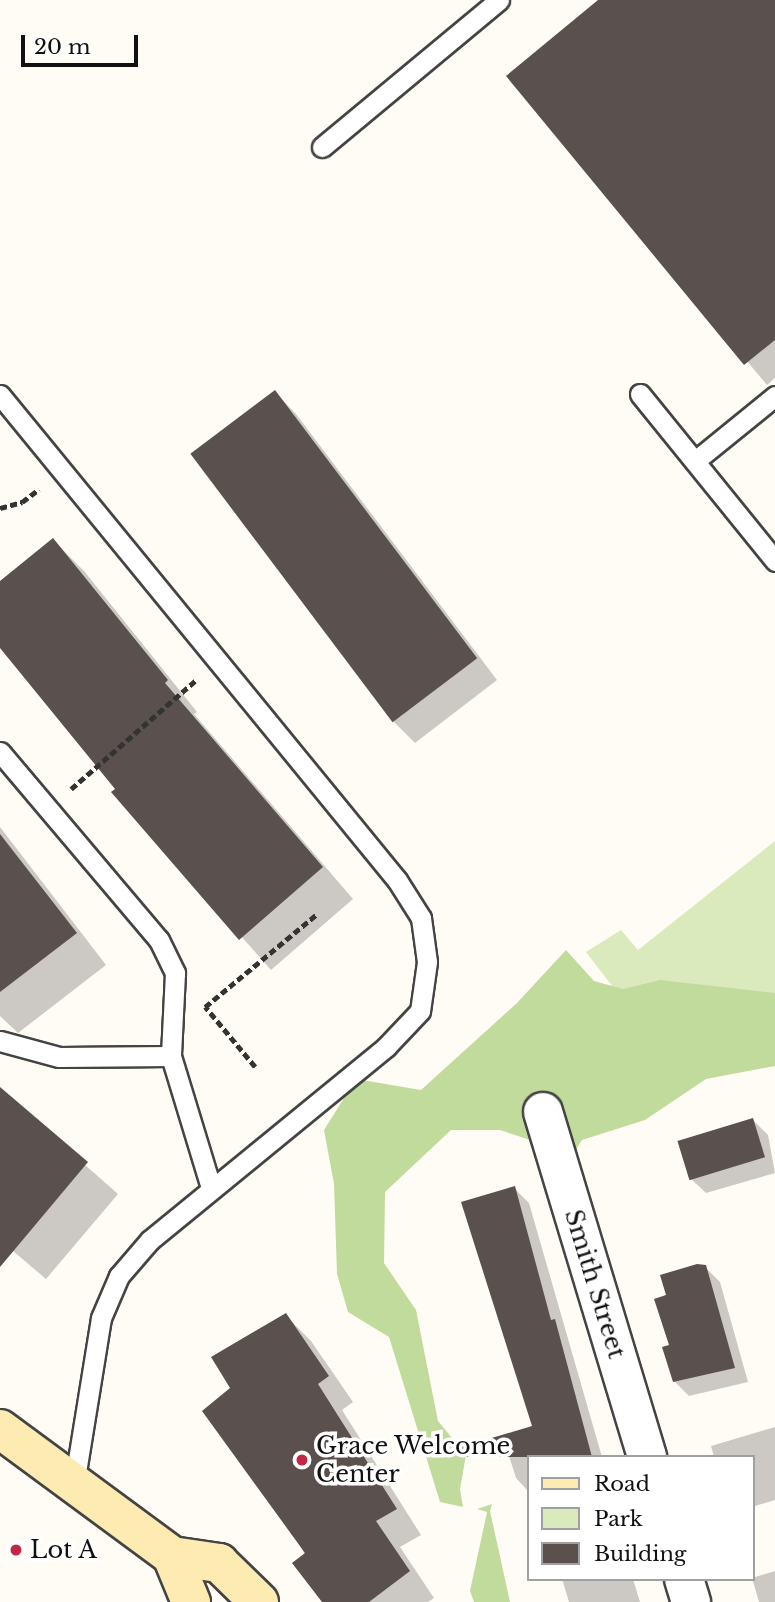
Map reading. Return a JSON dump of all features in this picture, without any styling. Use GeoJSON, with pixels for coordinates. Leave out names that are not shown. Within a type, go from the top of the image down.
{"type":"FeatureCollection","features":[{"type":"Feature","properties":{"kind":"street","name":"Smith Street"},"geometry":{"type":"LineString","coordinates":[[543,1112],[646,1455]]}},
{"type":"Feature","properties":{"kind":"street"},"geometry":{"type":"LineString","coordinates":[[0,1429],[172,1556],[219,1563],[259,1602]]}},
{"type":"Feature","properties":{"kind":"street"},"geometry":{"type":"LineString","coordinates":[[172,1556],[191,1602]]}},
{"type":"Feature","properties":{"kind":"street"},"geometry":{"type":"LineString","coordinates":[[685,1581],[691,1602]]}},
{"type":"Feature","properties":{"kind":"lane"},"geometry":{"type":"LineString","coordinates":[[322,147],[499,0]]}},
{"type":"Feature","properties":{"kind":"lane"},"geometry":{"type":"LineString","coordinates":[[640,394],[775,561]]}},
{"type":"Feature","properties":{"kind":"lane"},"geometry":{"type":"LineString","coordinates":[[0,395],[397,880],[421,918],[427,962],[420,1010],[386,1047],[150,1240],[119,1276],[101,1318],[74,1485]]}},
{"type":"Feature","properties":{"kind":"lane"},"geometry":{"type":"LineString","coordinates":[[695,461],[775,396]]}},
{"type":"Feature","properties":{"kind":"lane"},"geometry":{"type":"LineString","coordinates":[[0,752],[159,940],[175,973],[171,1056],[211,1188]]}},
{"type":"Feature","properties":{"kind":"lane"},"geometry":{"type":"LineString","coordinates":[[0,1041],[60,1057],[171,1056]]}},
{"type":"Feature","properties":{"kind":"path"},"geometry":{"type":"LineString","coordinates":[[0,508],[22,502],[62,470]]}},
{"type":"Feature","properties":{"kind":"path"},"geometry":{"type":"LineString","coordinates":[[69,793],[74,782],[219,662]]}},
{"type":"Feature","properties":{"kind":"path"},"geometry":{"type":"LineString","coordinates":[[256,1067],[205,1007],[317,914]]}},
{"type":"Feature","properties":{"kind":"green space"},"geometry":{"type":"Polygon","coordinates":[[[775,841],[775,993],[655,1042],[586,952],[621,930],[638,950],[775,841]]]}},
{"type":"Feature","properties":{"kind":"green space"},"geometry":{"type":"Polygon","coordinates":[[[566,950],[594,981],[623,989],[660,980],[775,993],[775,1066],[706,1079],[645,1120],[582,1140],[573,1154],[500,1130],[451,1130],[385,1192],[384,1263],[416,1310],[438,1421],[466,1455],[460,1489],[463,1507],[440,1502],[389,1337],[348,1312],[337,1274],[334,1184],[324,1130],[356,1079],[421,1090],[517,1003],[566,950]]]}},
{"type":"Feature","properties":{"kind":"green space"},"geometry":{"type":"Polygon","coordinates":[[[492,1504],[490,1511],[510,1602],[474,1602],[470,1591],[487,1512],[477,1509],[492,1504]]]}},
{"type":"Feature","properties":{"kind":"building"},"geometry":{"type":"Polygon","coordinates":[[[598,0],[775,0],[775,340],[744,365],[506,76],[598,0]]]}},
{"type":"Feature","properties":{"kind":"building"},"geometry":{"type":"Polygon","coordinates":[[[275,390],[477,658],[393,722],[190,454],[275,390]]]}},
{"type":"Feature","properties":{"kind":"building"},"geometry":{"type":"Polygon","coordinates":[[[53,538],[168,680],[165,683],[323,867],[239,940],[111,792],[115,789],[0,648],[0,581],[53,538]]]}},
{"type":"Feature","properties":{"kind":"building"},"geometry":{"type":"Polygon","coordinates":[[[0,834],[77,933],[0,992],[0,834]]]}},
{"type":"Feature","properties":{"kind":"building"},"geometry":{"type":"Polygon","coordinates":[[[0,1087],[88,1162],[0,1267],[0,1087]]]}},
{"type":"Feature","properties":{"kind":"building"},"geometry":{"type":"Polygon","coordinates":[[[753,1118],[765,1157],[689,1180],[677,1141],[753,1118]]]}},
{"type":"Feature","properties":{"kind":"building"},"geometry":{"type":"Polygon","coordinates":[[[515,1186],[551,1320],[555,1319],[591,1455],[459,1457],[458,1448],[532,1426],[461,1202],[515,1186]]]}},
{"type":"Feature","properties":{"kind":"building"},"geometry":{"type":"Polygon","coordinates":[[[697,1264],[706,1265],[735,1368],[673,1382],[662,1347],[669,1345],[654,1299],[666,1295],[660,1275],[697,1264]]]}},
{"type":"Feature","properties":{"kind":"building","name":"Grace Welcome Center"},"geometry":{"type":"Polygon","coordinates":[[[286,1313],[329,1376],[318,1384],[397,1509],[376,1521],[410,1571],[369,1602],[322,1602],[292,1563],[305,1553],[202,1411],[230,1388],[211,1357],[286,1313]]]}},
{"type":"Feature","properties":{"kind":"place","name":"Grace Welcome Center"},"geometry":{"type":"Point","coordinates":[302,1460]}},
{"type":"Feature","properties":{"kind":"place","name":"Lot A"},"geometry":{"type":"Point","coordinates":[16,1550]}}]}
